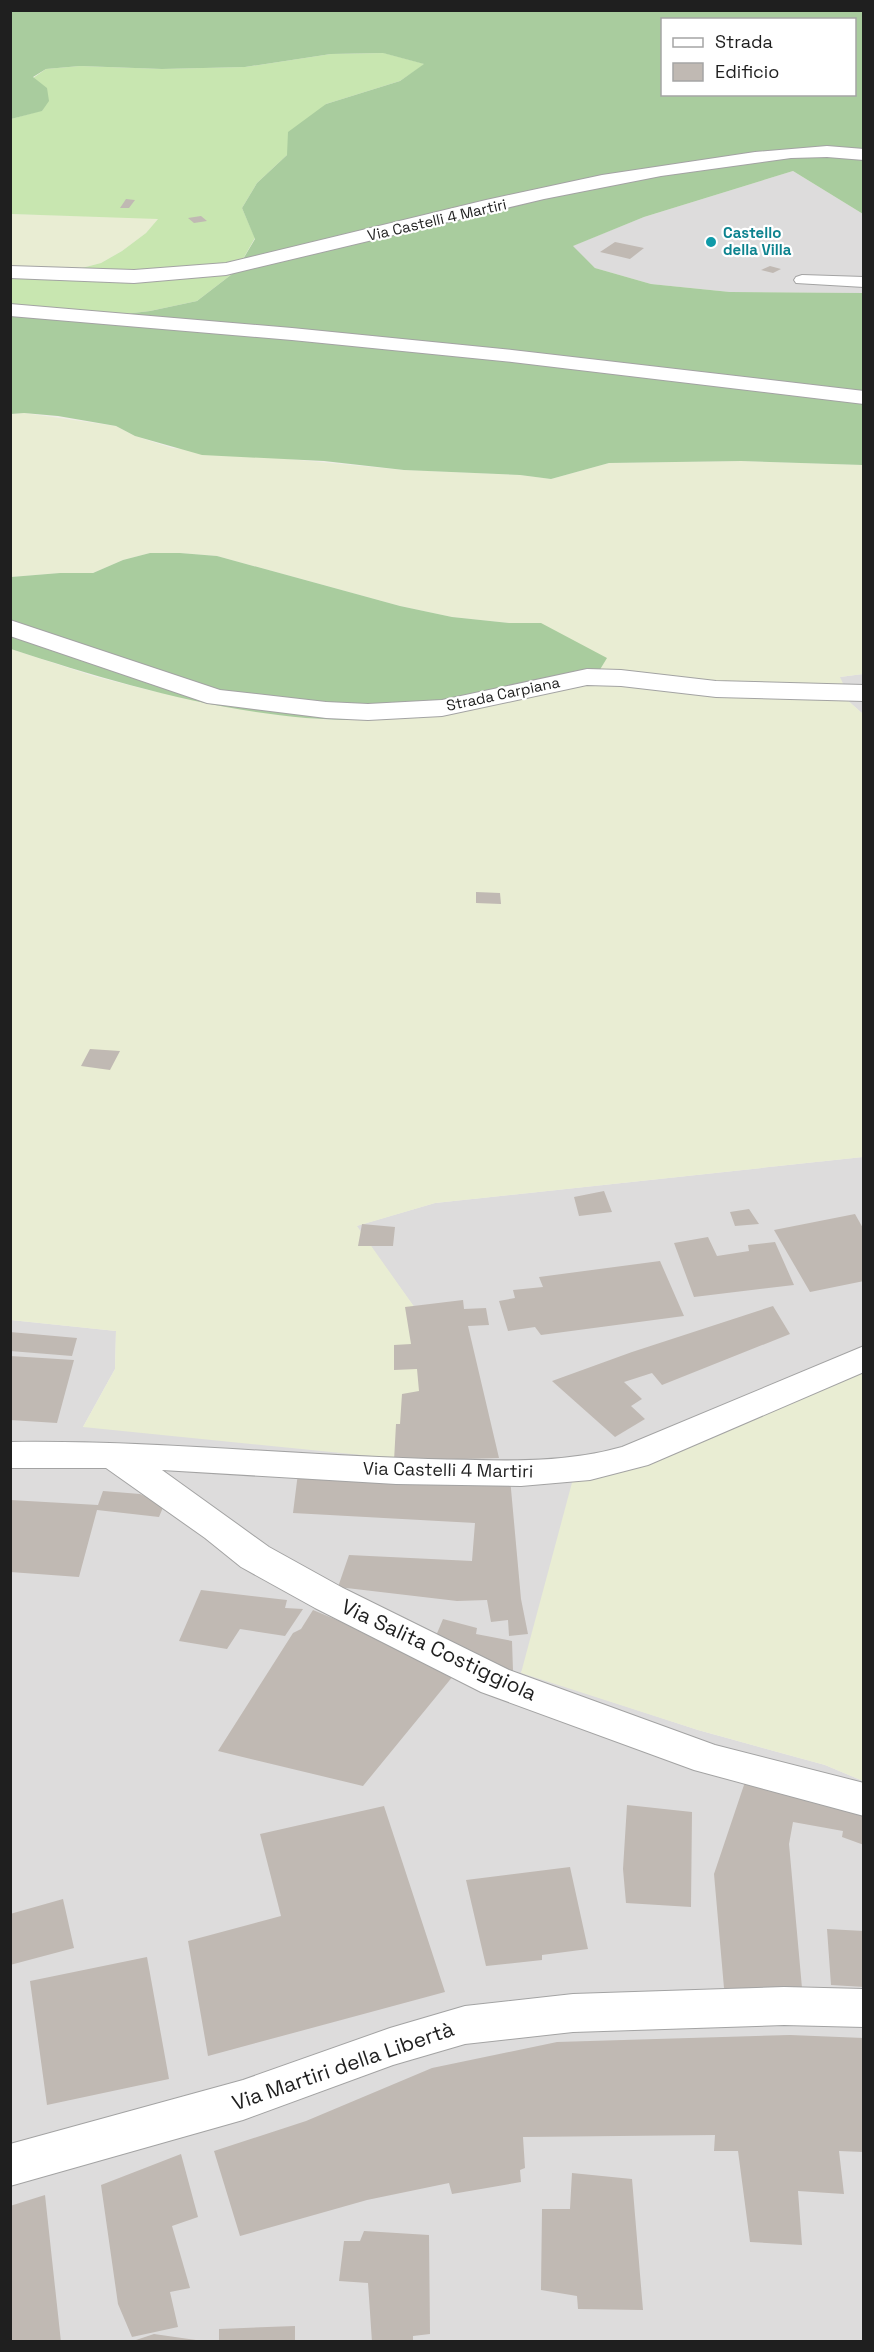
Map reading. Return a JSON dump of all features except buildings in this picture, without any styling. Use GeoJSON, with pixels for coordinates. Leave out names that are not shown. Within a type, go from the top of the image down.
{"type":"FeatureCollection","features":[{"type":"Feature","properties":{"kind":"street","name":"Via Castelli 4 Martiri"},"geometry":{"type":"LineString","coordinates":[[10,272],[136,277],[206,273],[567,189],[663,170],[822,150],[864,155]]}},
{"type":"Feature","properties":{"kind":"street"},"geometry":{"type":"LineString","coordinates":[[10,310],[292,334],[512,356],[864,398]]}},
{"type":"Feature","properties":{"kind":"street","name":"Strada Carpiana"},"geometry":{"type":"LineString","coordinates":[[10,627],[216,697],[317,710],[368,712],[442,708],[587,677],[621,678],[716,689],[864,693]]}},
{"type":"Feature","properties":{"kind":"street","name":"Via Castelli 4 Martiri"},"geometry":{"type":"LineString","coordinates":[[10,1455],[115,1456],[401,1472],[490,1473],[591,1467],[612,1464],[635,1456],[864,1358]]}},
{"type":"Feature","properties":{"kind":"street","name":"Via Salita Costiggiola"},"geometry":{"type":"LineString","coordinates":[[115,1456],[218,1528],[255,1557],[329,1598],[495,1681],[710,1760],[864,1800]]}},
{"type":"Feature","properties":{"kind":"street","name":"Via Martiri della Libertà"},"geometry":{"type":"LineString","coordinates":[[10,2165],[243,2100],[390,2047],[465,2025],[573,2013],[784,2006],[864,2008]]}},
{"type":"Feature","properties":{"kind":"lane"},"geometry":{"type":"LineString","coordinates":[[802,280],[864,282]]}},
{"type":"Feature","properties":{"kind":"shaded area"},"geometry":{"type":"Polygon","coordinates":[[[793,171],[863,214],[863,293],[730,292],[651,284],[595,268],[572,246],[644,217],[793,171]]]}},
{"type":"Feature","properties":{"kind":"shaded area"},"geometry":{"type":"Polygon","coordinates":[[[863,674],[863,714],[838,692],[840,677],[863,674]]]}},
{"type":"Feature","properties":{"kind":"shaded area"},"geometry":{"type":"Polygon","coordinates":[[[863,1157],[863,1356],[521,1672],[698,1730],[825,1765],[863,1781],[863,2341],[11,2342],[11,1320],[116,1331],[115,1369],[83,1427],[432,1332],[356,1226],[435,1203],[863,1157]]]}},
{"type":"Feature","properties":{"kind":"green space"},"geometry":{"type":"Polygon","coordinates":[[[11,11],[863,11],[863,214],[793,171],[644,217],[573,246],[595,268],[651,284],[730,292],[863,293],[863,465],[741,461],[609,463],[551,479],[520,475],[404,470],[324,461],[202,455],[135,436],[116,426],[58,416],[11,414],[11,317],[91,318],[150,311],[197,301],[236,271],[255,239],[242,208],[257,183],[287,155],[288,132],[326,104],[400,81],[424,64],[383,53],[331,54],[245,67],[162,69],[80,66],[46,69],[33,77],[47,88],[49,101],[42,111],[11,119],[11,11]]]}},
{"type":"Feature","properties":{"kind":"green space"},"geometry":{"type":"Polygon","coordinates":[[[384,53],[425,64],[400,81],[326,104],[287,155],[257,183],[242,208],[255,238],[236,271],[197,301],[150,311],[91,318],[11,317],[10,274],[51,276],[101,263],[146,233],[158,219],[11,214],[11,119],[43,110],[33,78],[46,69],[80,66],[162,69],[245,67],[331,54],[384,53]]]}},
{"type":"Feature","properties":{"kind":"green space"},"geometry":{"type":"Polygon","coordinates":[[[10,214],[159,218],[146,233],[101,263],[50,276],[11,274],[10,214]]]}},
{"type":"Feature","properties":{"kind":"green space"},"geometry":{"type":"Polygon","coordinates":[[[24,413],[116,426],[135,436],[172,448],[404,470],[520,475],[551,479],[609,463],[741,461],[863,465],[863,674],[840,677],[847,692],[838,692],[863,714],[863,1157],[435,1203],[357,1226],[432,1332],[411,1460],[83,1427],[115,1369],[116,1331],[11,1320],[11,649],[93,676],[148,690],[277,715],[332,720],[414,718],[440,714],[541,623],[509,623],[452,617],[400,606],[217,556],[150,553],[123,560],[93,573],[11,577],[11,414],[24,413]]]}},
{"type":"Feature","properties":{"kind":"green space"},"geometry":{"type":"Polygon","coordinates":[[[150,553],[217,556],[400,606],[452,617],[509,623],[541,623],[607,658],[593,681],[460,711],[364,720],[262,713],[210,704],[108,679],[11,649],[11,577],[93,573],[123,560],[150,553]]]}},
{"type":"Feature","properties":{"kind":"green space"},"geometry":{"type":"Polygon","coordinates":[[[863,1356],[863,1781],[825,1765],[698,1730],[521,1673],[577,1464],[863,1356]]]}},
{"type":"Feature","properties":{"kind":"place","name":"Castello della Villa"},"geometry":{"type":"Point","coordinates":[711,242]}}]}
